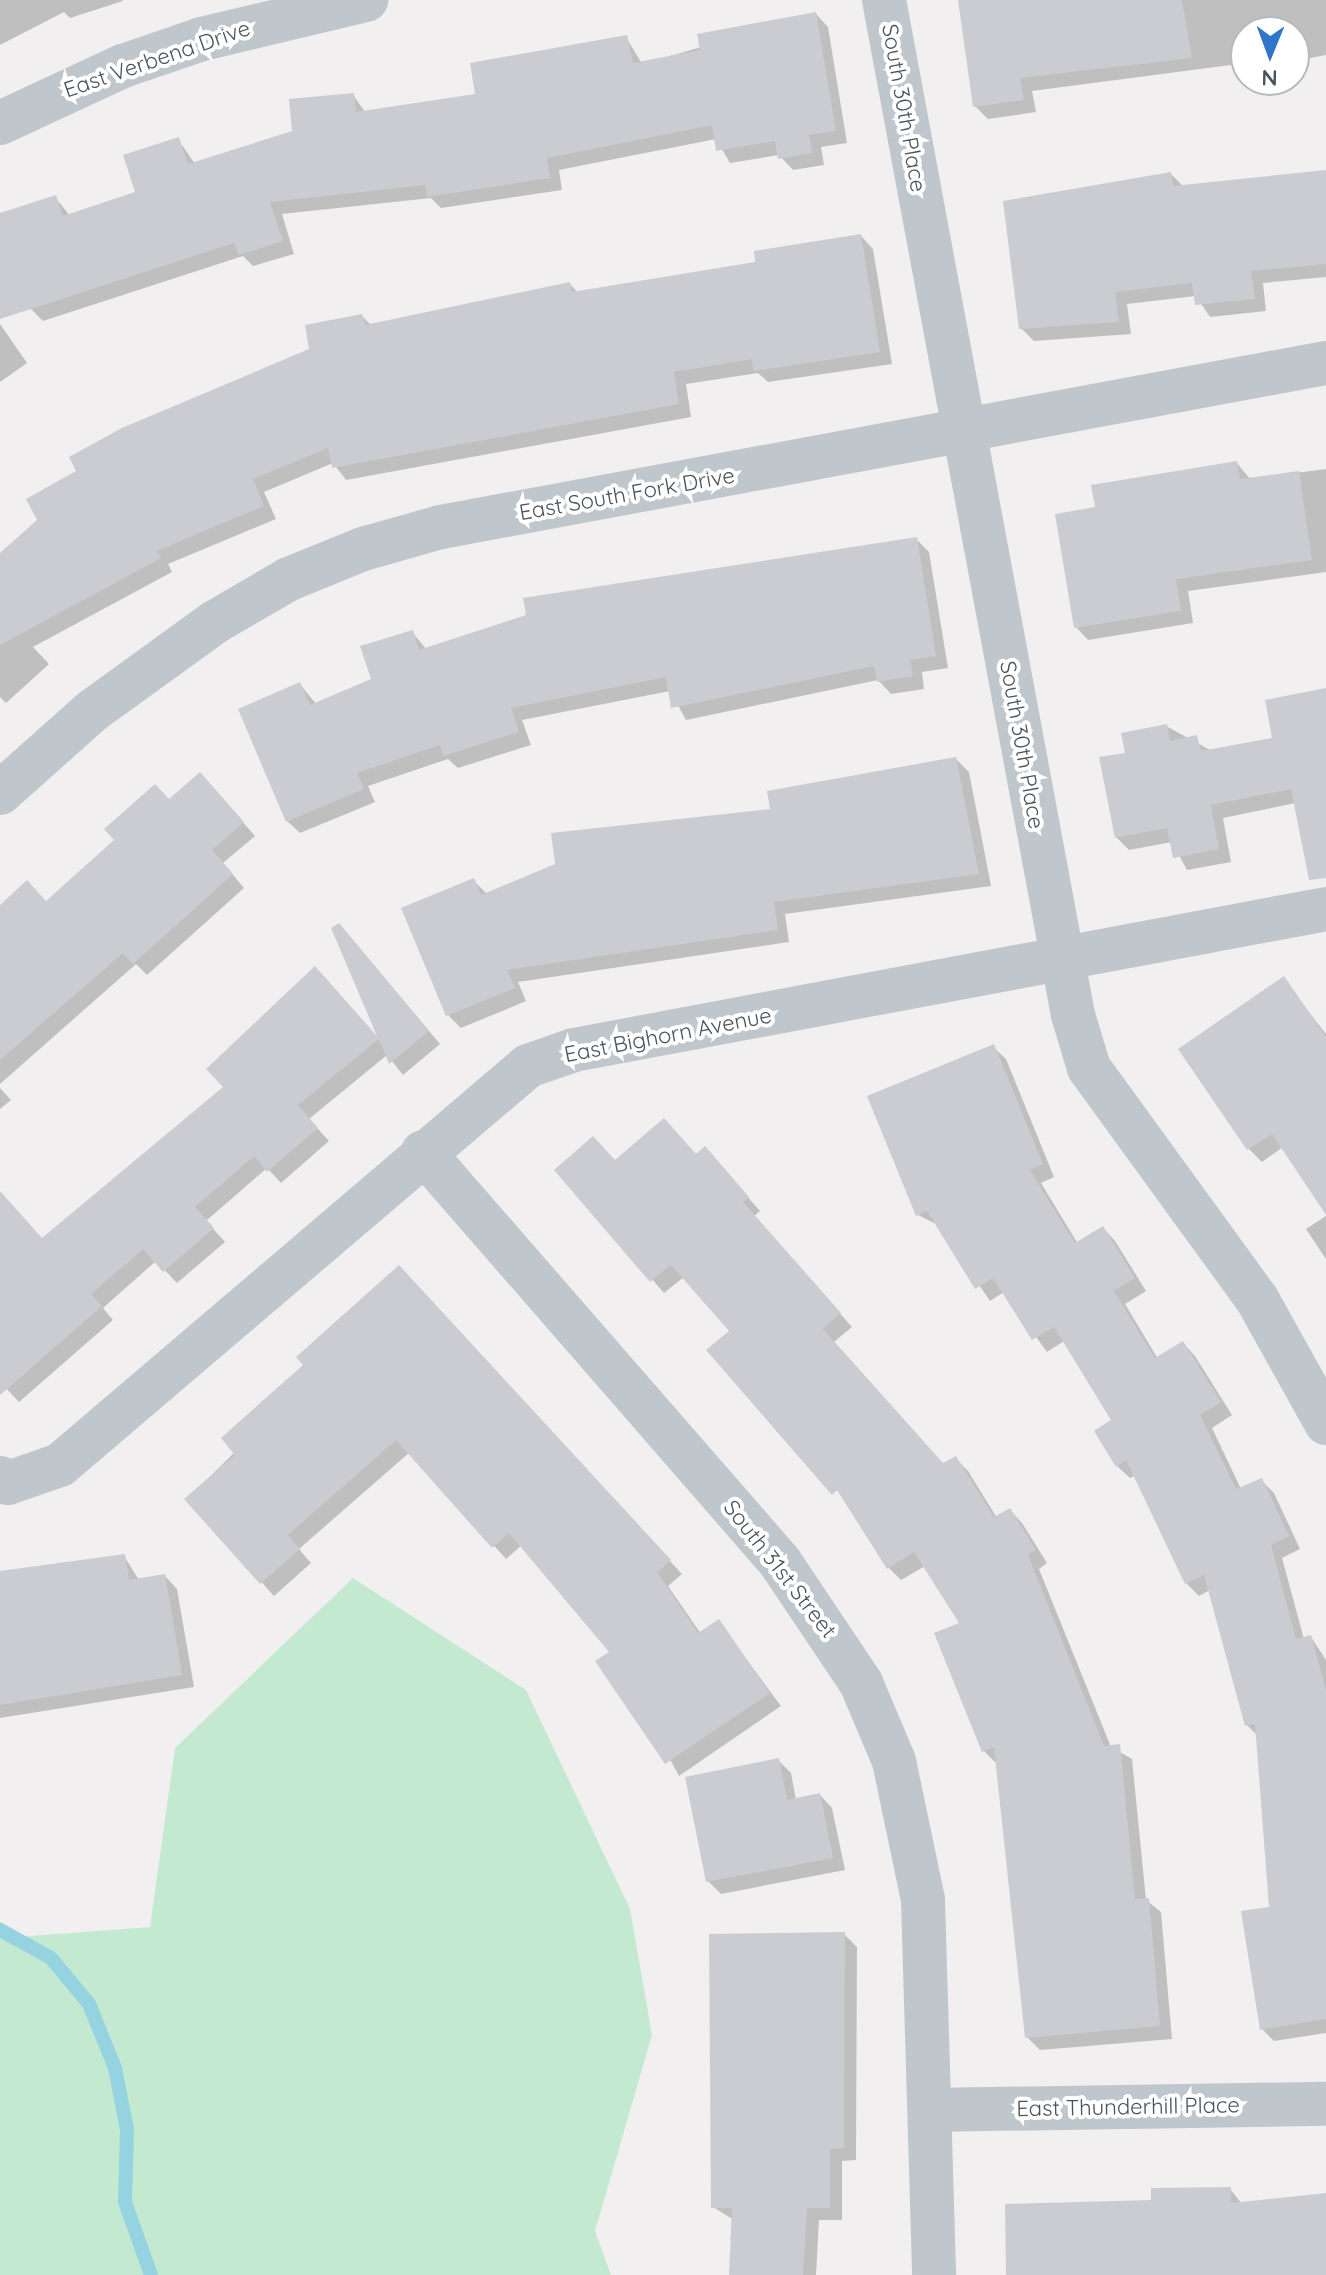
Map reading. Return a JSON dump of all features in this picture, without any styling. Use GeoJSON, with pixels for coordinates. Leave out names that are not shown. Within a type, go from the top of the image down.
{"type":"FeatureCollection","features":[{"type":"Feature","properties":{"kind":"street","name":"East Verbena Drive"},"geometry":{"type":"LineString","coordinates":[[0,123],[96,77],[202,39],[366,0]]}},
{"type":"Feature","properties":{"kind":"street","name":"South 30th Place"},"geometry":{"type":"LineString","coordinates":[[884,0],[1062,959],[1089,1068],[1257,1299],[1326,1423]]}},
{"type":"Feature","properties":{"kind":"street","name":"East South Fork Drive"},"geometry":{"type":"LineString","coordinates":[[0,793],[104,702],[215,622],[289,579],[363,549],[441,527],[964,433],[1326,363]]}},
{"type":"Feature","properties":{"kind":"street","name":"East Bighorn Avenue"},"geometry":{"type":"LineString","coordinates":[[4,1481],[60,1465],[491,1091],[528,1066],[574,1050],[1326,909]]}},
{"type":"Feature","properties":{"kind":"street","name":"South 31st Street"},"geometry":{"type":"LineString","coordinates":[[423,1152],[780,1562],[861,1683],[894,1761],[923,1900],[934,2275]]}},
{"type":"Feature","properties":{"kind":"street","name":"East Thunderhill Place"},"geometry":{"type":"LineString","coordinates":[[930,2110],[1326,2104]]}},
{"type":"Feature","properties":{"kind":"green space"},"geometry":{"type":"Polygon","coordinates":[[[353,1578],[526,1690],[630,1909],[652,2035],[595,2231],[611,2275],[0,2275],[0,1921],[18,1937],[150,1927],[175,1748],[353,1578]]]}},
{"type":"Feature","properties":{"kind":"building"},"geometry":{"type":"Polygon","coordinates":[[[958,0],[1182,0],[1192,58],[1020,78],[1024,100],[973,107],[958,0]]]}},
{"type":"Feature","properties":{"kind":"building"},"geometry":{"type":"Polygon","coordinates":[[[816,12],[836,131],[809,135],[812,153],[778,159],[775,141],[716,151],[712,125],[547,158],[550,178],[427,197],[425,185],[270,202],[283,241],[239,255],[234,243],[0,319],[0,213],[56,195],[63,216],[135,192],[123,155],[179,137],[188,164],[292,131],[289,99],[354,93],[356,112],[475,94],[470,63],[627,35],[633,63],[700,50],[697,34],[816,12]]]}},
{"type":"Feature","properties":{"kind":"building"},"geometry":{"type":"Polygon","coordinates":[[[1326,170],[1326,264],[1251,271],[1255,299],[1195,305],[1192,283],[1115,292],[1119,322],[1019,329],[1003,201],[1171,172],[1173,186],[1326,170]]]}},
{"type":"Feature","properties":{"kind":"building"},"geometry":{"type":"Polygon","coordinates":[[[861,234],[880,352],[753,371],[752,359],[674,372],[679,404],[332,468],[328,448],[253,479],[264,506],[157,551],[161,558],[0,645],[0,553],[37,520],[26,499],[76,471],[69,457],[122,428],[309,349],[305,325],[362,314],[365,325],[570,282],[572,292],[755,262],[754,251],[861,234]]]}},
{"type":"Feature","properties":{"kind":"building"},"geometry":{"type":"Polygon","coordinates":[[[1237,461],[1240,479],[1299,471],[1312,560],[1176,579],[1181,611],[1074,628],[1055,514],[1095,507],[1091,485],[1237,461]]]}},
{"type":"Feature","properties":{"kind":"building"},"geometry":{"type":"Polygon","coordinates":[[[917,537],[936,656],[910,660],[913,676],[877,682],[874,666],[671,708],[666,677],[511,708],[519,732],[443,756],[440,745],[357,773],[364,789],[286,822],[238,709],[300,682],[310,705],[371,679],[360,646],[413,630],[419,650],[526,615],[523,598],[917,537]]]}},
{"type":"Feature","properties":{"kind":"building"},"geometry":{"type":"Polygon","coordinates":[[[1326,688],[1326,878],[1309,880],[1291,789],[1211,805],[1219,849],[1173,858],[1167,828],[1115,838],[1099,757],[1125,753],[1121,733],[1167,724],[1170,741],[1197,735],[1201,751],[1272,738],[1265,700],[1326,688]]]}},
{"type":"Feature","properties":{"kind":"building"},"geometry":{"type":"Polygon","coordinates":[[[956,757],[979,874],[774,902],[778,930],[507,970],[515,988],[446,1016],[401,908],[474,878],[481,895],[555,864],[551,833],[770,809],[767,791],[956,757]]]}},
{"type":"Feature","properties":{"kind":"building"},"geometry":{"type":"Polygon","coordinates":[[[200,772],[244,822],[212,850],[233,874],[133,964],[123,953],[0,1060],[0,905],[27,880],[46,901],[114,840],[104,829],[155,784],[169,799],[200,772]]]}},
{"type":"Feature","properties":{"kind":"building"},"geometry":{"type":"Polygon","coordinates":[[[339,923],[429,1031],[389,1064],[379,1039],[298,1105],[318,1128],[267,1172],[254,1156],[195,1207],[214,1228],[163,1272],[143,1249],[91,1294],[102,1306],[0,1395],[0,1191],[42,1238],[223,1087],[206,1069],[315,966],[377,1036],[331,928],[339,923]]]}},
{"type":"Feature","properties":{"kind":"building"},"geometry":{"type":"Polygon","coordinates":[[[1284,976],[1326,1037],[1326,1215],[1272,1134],[1247,1150],[1178,1049],[1284,976]]]}},
{"type":"Feature","properties":{"kind":"building"},"geometry":{"type":"Polygon","coordinates":[[[994,1044],[1043,1164],[1030,1170],[1075,1243],[1103,1226],[1135,1278],[1114,1291],[1155,1358],[1183,1341],[1221,1402],[1200,1415],[1236,1489],[1262,1478],[1289,1536],[1271,1545],[1296,1639],[1311,1635],[1326,1690],[1326,2019],[1260,2030],[1241,1911],[1269,1907],[1255,1724],[1245,1726],[1204,1575],[1185,1584],[1126,1460],[1116,1467],[1094,1431],[1111,1420],[1054,1327],[1032,1340],[993,1278],[975,1289],[927,1211],[916,1216],[867,1096],[994,1044]]]}},
{"type":"Feature","properties":{"kind":"building"},"geometry":{"type":"Polygon","coordinates":[[[664,1118],[696,1154],[705,1146],[749,1197],[743,1202],[841,1313],[823,1329],[943,1463],[956,1456],[994,1517],[1010,1508],[1036,1550],[1028,1555],[1104,1746],[1120,1744],[1135,1899],[1149,1898],[1160,2026],[1025,2038],[994,1747],[982,1752],[934,1633],[959,1623],[914,1552],[887,1569],[837,1490],[832,1495],[706,1350],[729,1331],[671,1265],[650,1282],[554,1170],[593,1136],[615,1160],[664,1118]]]}},
{"type":"Feature","properties":{"kind":"building"},"geometry":{"type":"Polygon","coordinates":[[[399,1265],[671,1560],[657,1572],[698,1633],[719,1619],[770,1693],[665,1764],[595,1661],[609,1652],[509,1533],[492,1548],[396,1440],[288,1535],[300,1549],[260,1584],[184,1499],[235,1455],[221,1438],[303,1365],[296,1357],[399,1265]]]}},
{"type":"Feature","properties":{"kind":"building"},"geometry":{"type":"Polygon","coordinates":[[[125,1554],[129,1580],[165,1574],[182,1675],[0,1705],[0,1571],[125,1554]]]}},
{"type":"Feature","properties":{"kind":"building"},"geometry":{"type":"Polygon","coordinates":[[[779,1758],[787,1800],[820,1793],[833,1858],[706,1882],[685,1777],[779,1758]]]}},
{"type":"Feature","properties":{"kind":"building"},"geometry":{"type":"Polygon","coordinates":[[[845,1932],[844,2148],[830,2149],[830,2208],[807,2208],[803,2275],[729,2275],[732,2208],[711,2208],[709,1934],[845,1932]]]}},
{"type":"Feature","properties":{"kind":"building"},"geometry":{"type":"Polygon","coordinates":[[[1231,2187],[1231,2203],[1326,2193],[1326,2275],[1006,2275],[1005,2204],[1151,2200],[1151,2188],[1231,2187]]]}},
{"type":"Feature","properties":{"kind":"waterway"},"geometry":{"type":"LineString","coordinates":[[0,1930],[51,1958],[89,2004],[115,2068],[127,2130],[125,2202],[151,2275]]}}]}
